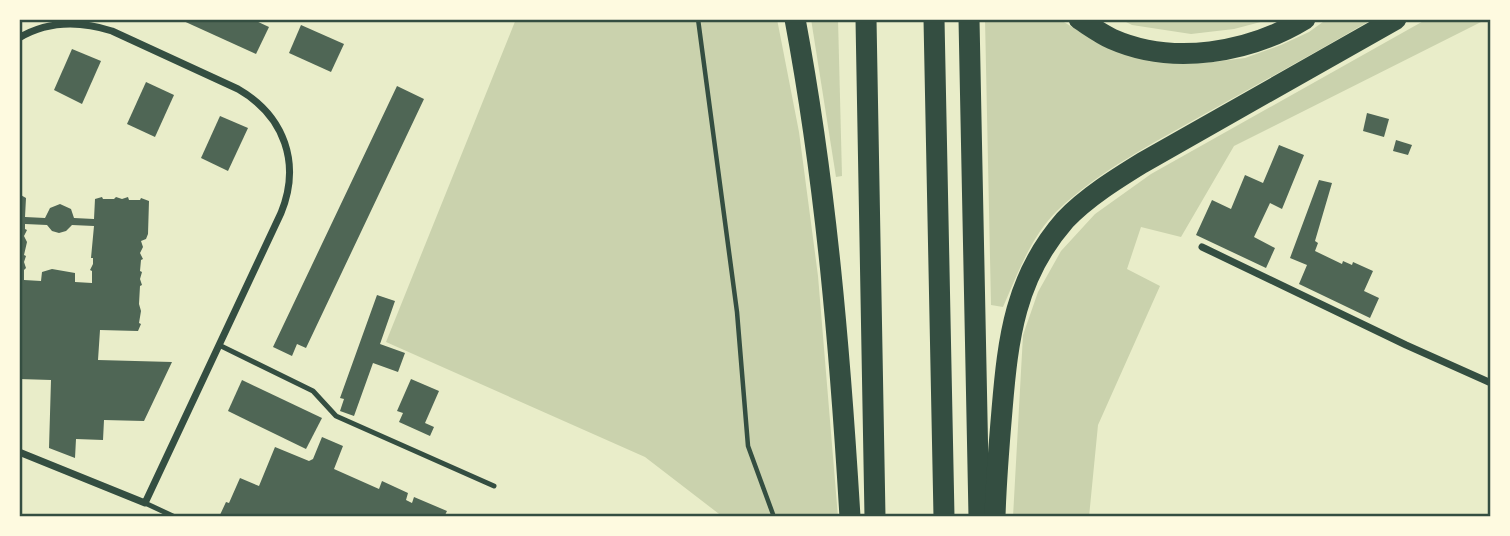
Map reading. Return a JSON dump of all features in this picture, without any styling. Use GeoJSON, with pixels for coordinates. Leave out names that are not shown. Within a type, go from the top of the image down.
{"type":"FeatureCollection","features":[{"type":"Feature","properties":{"kind":"highway"},"geometry":{"type":"LineString","coordinates":[[795,19],[813,123],[832,278],[850,517]]}},
{"type":"Feature","properties":{"kind":"highway"},"geometry":{"type":"LineString","coordinates":[[866,19],[875,517]]}},
{"type":"Feature","properties":{"kind":"highway"},"geometry":{"type":"LineString","coordinates":[[934,19],[944,517]]}},
{"type":"Feature","properties":{"kind":"highway"},"geometry":{"type":"LineString","coordinates":[[969,19],[979,517]]}},
{"type":"Feature","properties":{"kind":"highway"},"geometry":{"type":"LineString","coordinates":[[1079,19],[1112,39],[1141,48],[1175,53],[1200,53],[1233,49],[1263,40],[1304,19]]}},
{"type":"Feature","properties":{"kind":"highway"},"geometry":{"type":"LineString","coordinates":[[995,517],[1005,371],[1012,328],[1020,296],[1033,266],[1067,218],[1112,182],[1142,163],[1396,19]]}},
{"type":"Feature","properties":{"kind":"street"},"geometry":{"type":"LineString","coordinates":[[19,38],[37,29],[65,23],[81,23],[112,31],[245,93],[262,106],[278,128],[284,139],[289,164],[286,201],[145,503],[19,452]]}},
{"type":"Feature","properties":{"kind":"street"},"geometry":{"type":"LineString","coordinates":[[1202,247],[1491,383]]}},
{"type":"Feature","properties":{"kind":"lane"},"geometry":{"type":"LineString","coordinates":[[219,345],[313,391],[336,416],[494,486]]}},
{"type":"Feature","properties":{"kind":"lane"},"geometry":{"type":"LineString","coordinates":[[145,503],[175,517]]}},
{"type":"Feature","properties":{"kind":"path"},"geometry":{"type":"LineString","coordinates":[[698,19],[737,312],[748,446],[774,517]]}},
{"type":"Feature","properties":{"kind":"green space"},"geometry":{"type":"Polygon","coordinates":[[[516,19],[777,19],[799,132],[818,276],[838,517],[723,517],[645,457],[386,342],[516,19]]]}},
{"type":"Feature","properties":{"kind":"green space"},"geometry":{"type":"Polygon","coordinates":[[[811,19],[838,19],[842,176],[836,177],[811,19]]]}},
{"type":"Feature","properties":{"kind":"green space"},"geometry":{"type":"Polygon","coordinates":[[[985,19],[1059,19],[1095,41],[1167,62],[1205,63],[1245,58],[1309,32],[1327,19],[1373,19],[1145,148],[1074,196],[1040,231],[1003,307],[991,305],[985,19]]]}},
{"type":"Feature","properties":{"kind":"green space"},"geometry":{"type":"Polygon","coordinates":[[[1120,19],[1272,19],[1234,29],[1191,34],[1132,25],[1120,19]]]}},
{"type":"Feature","properties":{"kind":"green space"},"geometry":{"type":"Polygon","coordinates":[[[1427,19],[1487,19],[1234,146],[1181,237],[1141,227],[1127,269],[1160,286],[1098,425],[1089,517],[1013,517],[1023,335],[1038,292],[1061,251],[1095,214],[1151,174],[1427,19]]]}},
{"type":"Feature","properties":{"kind":"building"},"geometry":{"type":"Polygon","coordinates":[[[179,19],[252,19],[269,27],[256,54],[179,19]]]}},
{"type":"Feature","properties":{"kind":"building"},"geometry":{"type":"Polygon","coordinates":[[[301,25],[344,44],[331,72],[289,53],[301,25]]]}},
{"type":"Feature","properties":{"kind":"building"},"geometry":{"type":"Polygon","coordinates":[[[72,49],[101,61],[82,104],[54,90],[72,49]]]}},
{"type":"Feature","properties":{"kind":"building"},"geometry":{"type":"Polygon","coordinates":[[[146,82],[174,95],[155,137],[127,124],[146,82]]]}},
{"type":"Feature","properties":{"kind":"building"},"geometry":{"type":"Polygon","coordinates":[[[397,86],[424,99],[306,348],[297,344],[292,356],[273,347],[397,86]]]}},
{"type":"Feature","properties":{"kind":"building"},"geometry":{"type":"Polygon","coordinates":[[[1367,113],[1389,119],[1384,137],[1363,131],[1367,113]]]}},
{"type":"Feature","properties":{"kind":"building"},"geometry":{"type":"Polygon","coordinates":[[[220,116],[248,128],[228,171],[201,158],[220,116]]]}},
{"type":"Feature","properties":{"kind":"building"},"geometry":{"type":"Polygon","coordinates":[[[1396,140],[1412,145],[1408,155],[1393,151],[1396,140]]]}},
{"type":"Feature","properties":{"kind":"building"},"geometry":{"type":"Polygon","coordinates":[[[1279,145],[1304,155],[1282,209],[1270,203],[1254,237],[1275,248],[1266,268],[1196,235],[1212,200],[1231,209],[1245,175],[1263,183],[1279,145]]]}},
{"type":"Feature","properties":{"kind":"building"},"geometry":{"type":"Polygon","coordinates":[[[1319,180],[1332,183],[1315,241],[1318,243],[1315,251],[1342,264],[1343,261],[1352,265],[1353,262],[1373,271],[1364,291],[1379,298],[1370,318],[1299,284],[1307,265],[1290,258],[1319,180]]]}},
{"type":"Feature","properties":{"kind":"building"},"geometry":{"type":"Polygon","coordinates":[[[19,194],[26,198],[25,217],[45,218],[50,208],[60,204],[71,209],[74,218],[94,219],[95,199],[128,197],[129,200],[141,198],[149,201],[148,234],[146,239],[141,241],[143,247],[140,253],[143,259],[140,271],[141,324],[138,331],[100,330],[98,360],[172,362],[144,421],[104,420],[103,440],[76,439],[75,458],[49,448],[51,380],[19,379],[19,194]],[[25,224],[27,230],[24,236],[27,242],[24,280],[41,281],[42,272],[52,269],[75,273],[75,282],[92,283],[90,270],[93,264],[91,258],[94,226],[72,225],[59,233],[52,231],[47,225],[25,224]]]}},
{"type":"Feature","properties":{"kind":"building"},"geometry":{"type":"Polygon","coordinates":[[[377,295],[395,301],[380,344],[405,353],[398,372],[373,363],[354,416],[340,411],[344,399],[340,398],[377,295]]]}},
{"type":"Feature","properties":{"kind":"building"},"geometry":{"type":"Polygon","coordinates":[[[411,379],[439,391],[425,423],[434,427],[430,436],[399,422],[403,413],[397,411],[411,379]]]}},
{"type":"Feature","properties":{"kind":"building"},"geometry":{"type":"Polygon","coordinates":[[[242,380],[322,418],[306,449],[228,411],[242,380]]]}},
{"type":"Feature","properties":{"kind":"building"},"geometry":{"type":"Polygon","coordinates":[[[322,437],[343,446],[334,469],[379,489],[382,481],[408,493],[406,500],[412,503],[414,497],[447,511],[444,517],[219,517],[226,502],[229,503],[240,478],[259,486],[275,447],[309,461],[313,459],[322,437]]]}}]}
